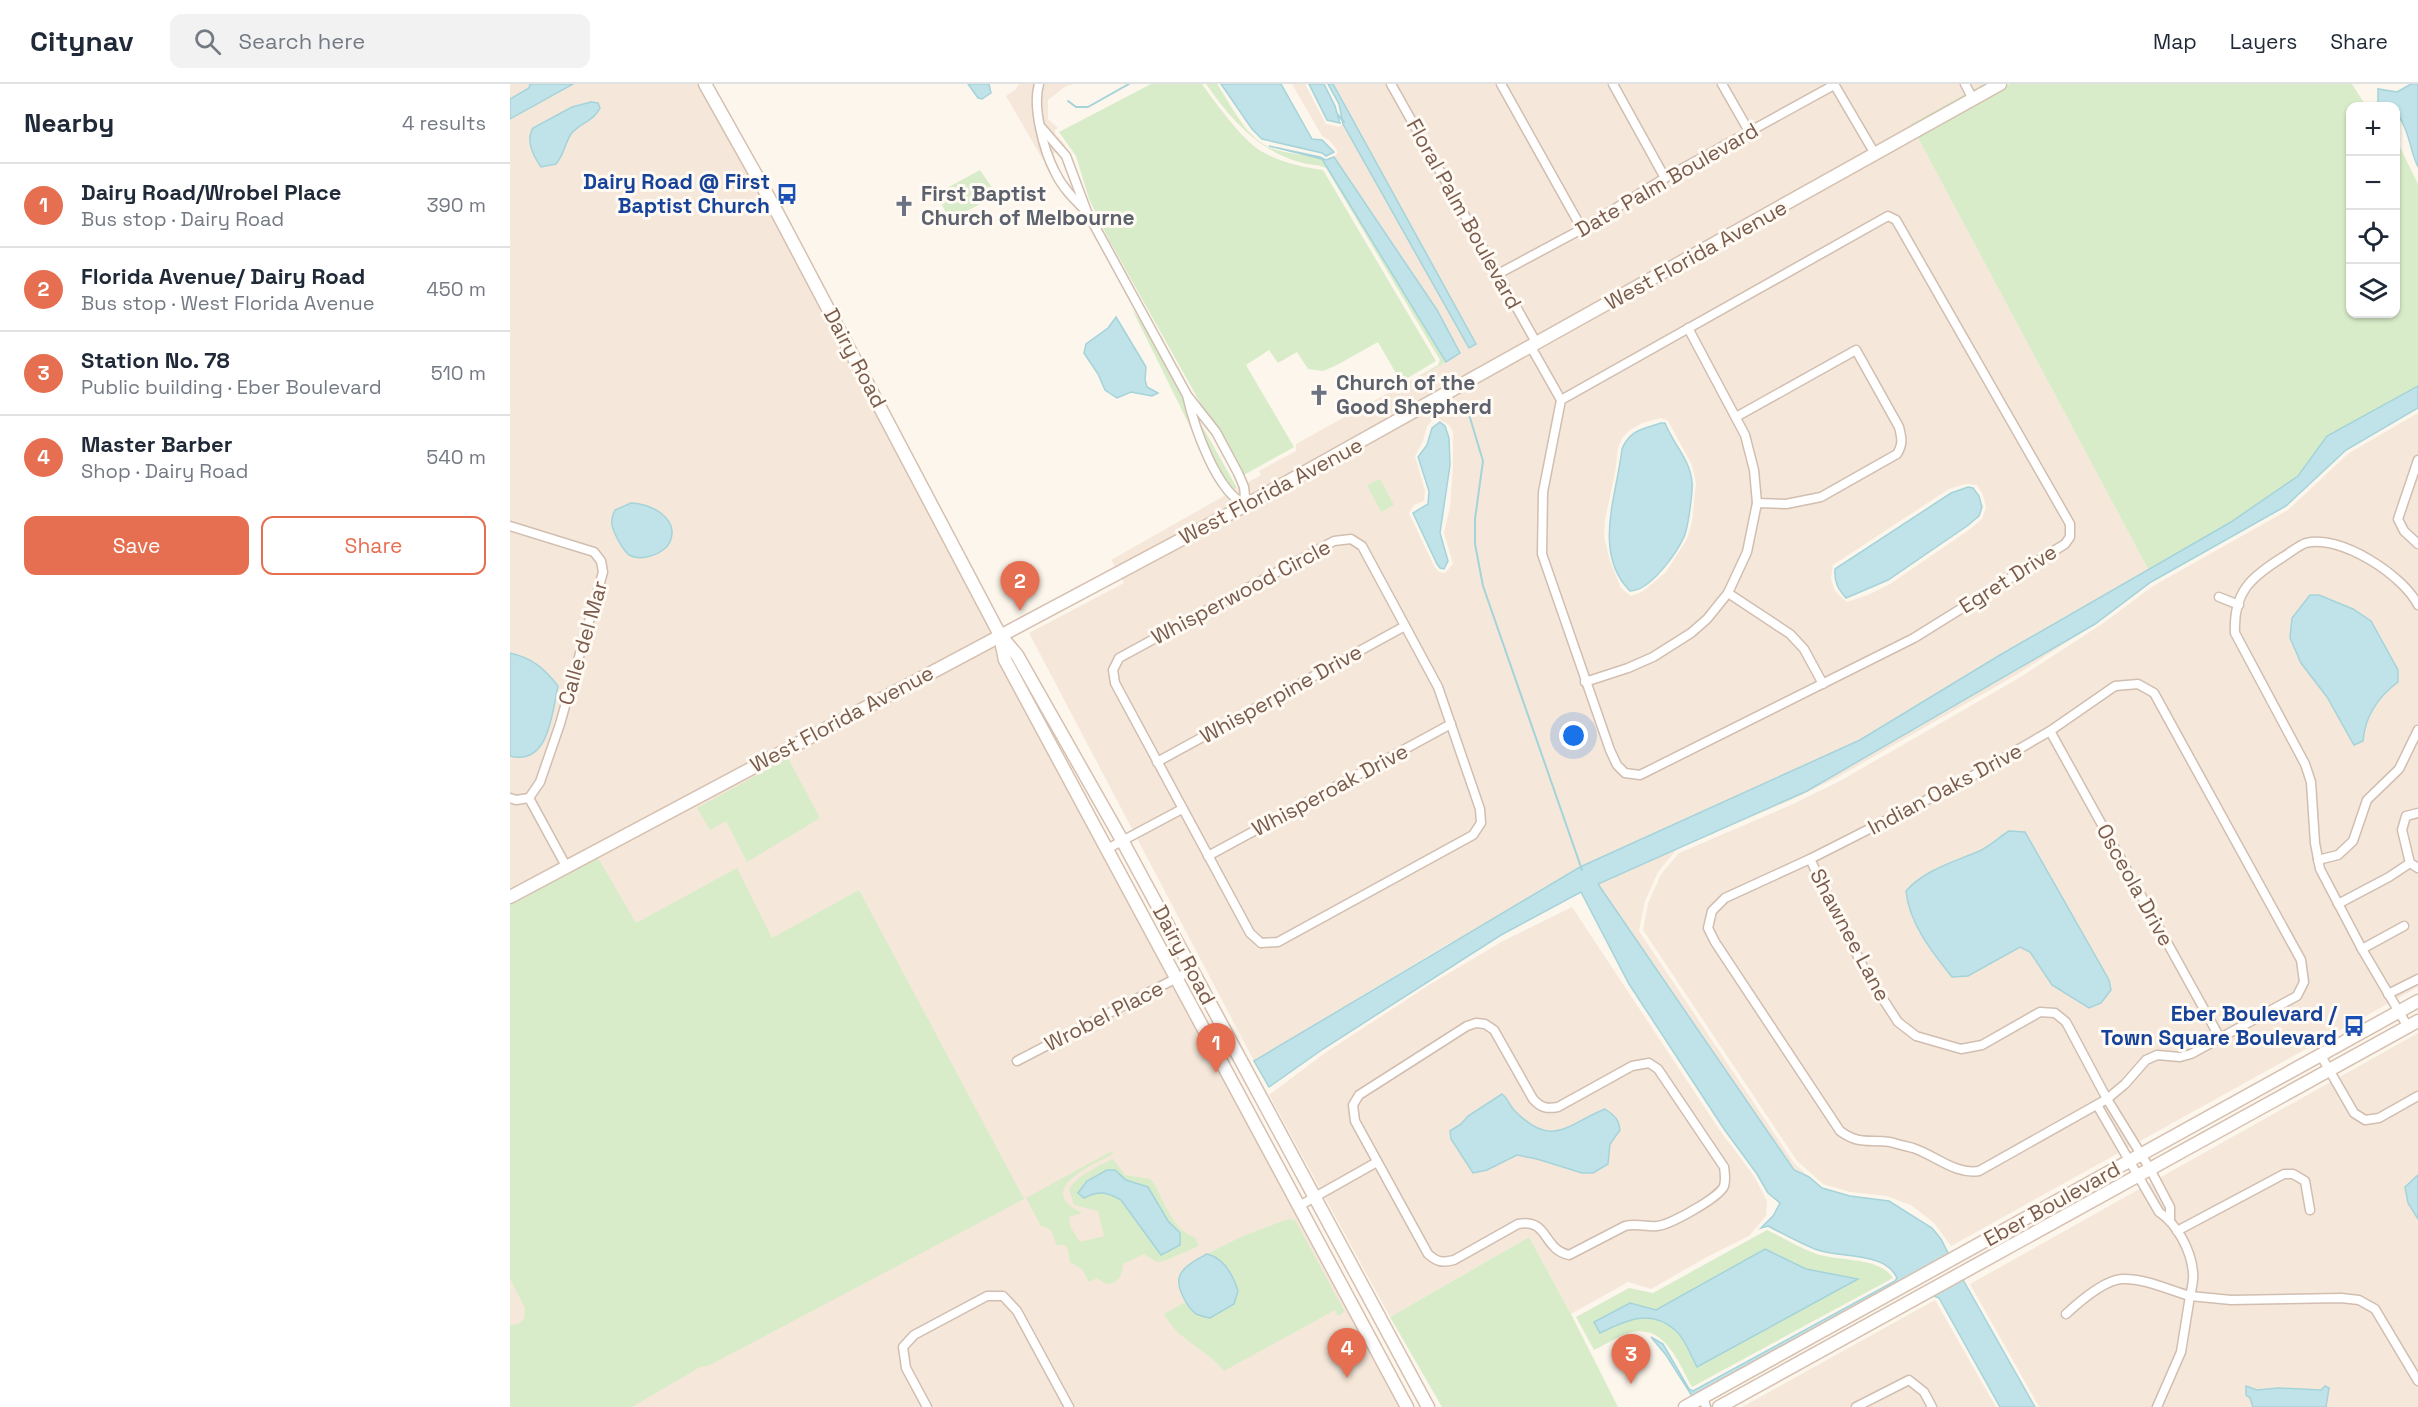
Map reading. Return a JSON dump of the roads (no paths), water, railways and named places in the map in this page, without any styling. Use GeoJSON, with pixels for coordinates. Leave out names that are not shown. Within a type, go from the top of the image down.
{"type":"FeatureCollection","features":[{"type":"Feature","properties":{"kind":"street","name":"Dairy Road"},"geometry":{"type":"LineString","coordinates":[[705,84],[778,214],[1000,635],[1017,655],[1123,842],[1428,1407]]}},
{"type":"Feature","properties":{"kind":"street"},"geometry":{"type":"LineString","coordinates":[[1039,84],[1037,110],[1055,173],[1068,193],[1087,212]]}},
{"type":"Feature","properties":{"kind":"street","name":"Floral Palm Boulevard"},"geometry":{"type":"LineString","coordinates":[[1391,84],[1498,274],[1534,346]]}},
{"type":"Feature","properties":{"kind":"street"},"geometry":{"type":"LineString","coordinates":[[1501,84],[1582,229]]}},
{"type":"Feature","properties":{"kind":"street"},"geometry":{"type":"LineString","coordinates":[[1613,84],[1665,178]]}},
{"type":"Feature","properties":{"kind":"street"},"geometry":{"type":"LineString","coordinates":[[1722,84],[1750,133]]}},
{"type":"Feature","properties":{"kind":"street"},"geometry":{"type":"LineString","coordinates":[[1965,84],[1973,99]]}},
{"type":"Feature","properties":{"kind":"street","name":"West Florida Avenue"},"geometry":{"type":"LineString","coordinates":[[510,897],[1246,505],[2000,84]]}},
{"type":"Feature","properties":{"kind":"street"},"geometry":{"type":"LineString","coordinates":[[1834,85],[1875,154]]}},
{"type":"Feature","properties":{"kind":"street","name":"Date Palm Boulevard"},"geometry":{"type":"LineString","coordinates":[[1498,274],[1582,229],[1665,178],[1834,85]]}},
{"type":"Feature","properties":{"kind":"street"},"geometry":{"type":"LineString","coordinates":[[1041,127],[1066,156],[1087,212],[1186,395],[1216,432],[1244,487],[1246,505]]}},
{"type":"Feature","properties":{"kind":"street"},"geometry":{"type":"LineString","coordinates":[[1055,173],[1070,165]]}},
{"type":"Feature","properties":{"kind":"street","name":"Egret Drive"},"geometry":{"type":"LineString","coordinates":[[1893,217],[2070,524],[2070,537],[2065,544],[1914,638],[1640,775],[1625,773],[1617,765],[1585,682],[1542,554],[1543,492],[1560,400],[1688,328],[1882,218],[1893,217]]}},
{"type":"Feature","properties":{"kind":"street"},"geometry":{"type":"LineString","coordinates":[[1585,682],[1636,664],[1691,633],[1707,619],[1728,593],[1747,552],[1757,503],[1754,470],[1745,435],[1688,328]]}},
{"type":"Feature","properties":{"kind":"street"},"geometry":{"type":"LineString","coordinates":[[1534,346],[1560,400]]}},
{"type":"Feature","properties":{"kind":"street"},"geometry":{"type":"LineString","coordinates":[[1736,417],[1856,350],[1899,427],[1902,438],[1903,445],[1896,454],[1821,496],[1786,504],[1757,503]]}},
{"type":"Feature","properties":{"kind":"street"},"geometry":{"type":"LineString","coordinates":[[1186,395],[1191,415],[1227,490],[1238,501],[1246,505]]}},
{"type":"Feature","properties":{"kind":"street"},"geometry":{"type":"LineString","coordinates":[[2418,460],[2398,519],[2404,531],[2418,544]]}},
{"type":"Feature","properties":{"kind":"street","name":"Calle del Mar"},"geometry":{"type":"LineString","coordinates":[[510,526],[594,552],[601,561],[603,572],[557,733],[540,782],[529,798]]}},
{"type":"Feature","properties":{"kind":"street","name":"Whisperwood Circle"},"geometry":{"type":"LineString","coordinates":[[1351,539],[1362,546],[1406,626],[1438,687],[1480,809],[1481,823],[1473,835],[1278,942],[1261,943],[1250,933],[1182,809],[1115,683],[1113,670],[1119,658],[1335,540],[1351,539]]}},
{"type":"Feature","properties":{"kind":"street"},"geometry":{"type":"LineString","coordinates":[[2413,1024],[2399,1012],[2388,994],[2320,870],[2311,782],[2305,765],[2235,633],[2234,615],[2247,583],[2260,571],[2306,543],[2337,546],[2374,561],[2397,579],[2415,598],[2418,605]]}},
{"type":"Feature","properties":{"kind":"street"},"geometry":{"type":"LineString","coordinates":[[1728,593],[1790,634],[1804,649],[1823,684]]}},
{"type":"Feature","properties":{"kind":"street"},"geometry":{"type":"LineString","coordinates":[[2219,597],[2239,605]]}},
{"type":"Feature","properties":{"kind":"street","name":"Whisperpine Drive"},"geometry":{"type":"LineString","coordinates":[[1157,762],[1406,626]]}},
{"type":"Feature","properties":{"kind":"street","name":"Dairy Road"},"geometry":{"type":"LineString","coordinates":[[1000,635],[1005,660],[1407,1407]]}},
{"type":"Feature","properties":{"kind":"street","name":"Indian Oaks Drive"},"geometry":{"type":"LineString","coordinates":[[2138,684],[2154,693],[2301,960],[2304,982],[2297,996],[2191,1054],[2180,1058],[2157,1055],[2146,1060],[2125,1084],[2107,1099],[1979,1171],[1967,1173],[1915,1149],[1889,1142],[1862,1142],[1849,1138],[1840,1131],[1715,942],[1708,928],[1712,910],[1725,898],[1809,859],[1962,782],[2050,731],[2115,686],[2138,684]]}},
{"type":"Feature","properties":{"kind":"street","name":"Whisperoak Drive"},"geometry":{"type":"LineString","coordinates":[[1208,856],[1451,724]]}},
{"type":"Feature","properties":{"kind":"street"},"geometry":{"type":"LineString","coordinates":[[2318,860],[2338,855],[2353,841],[2367,800],[2399,769],[2418,730]]}},
{"type":"Feature","properties":{"kind":"street","name":"Osceola Drive"},"geometry":{"type":"LineString","coordinates":[[2050,731],[2220,1038]]}},
{"type":"Feature","properties":{"kind":"street"},"geometry":{"type":"LineString","coordinates":[[510,798],[516,800],[529,798],[566,866]]}},
{"type":"Feature","properties":{"kind":"street"},"geometry":{"type":"LineString","coordinates":[[1107,849],[1182,809]]}},
{"type":"Feature","properties":{"kind":"street"},"geometry":{"type":"LineString","coordinates":[[2418,813],[2406,816],[2402,830],[2410,863],[2418,868]]}},
{"type":"Feature","properties":{"kind":"street","name":"Shawnee Lane"},"geometry":{"type":"LineString","coordinates":[[1809,859],[1866,973],[1898,1022],[1916,1036],[1961,1049],[1982,1045],[2040,1012],[2055,1013],[2066,1022],[2107,1099]]}},
{"type":"Feature","properties":{"kind":"street"},"geometry":{"type":"LineString","coordinates":[[2338,904],[2410,863]]}},
{"type":"Feature","properties":{"kind":"street"},"geometry":{"type":"LineString","coordinates":[[2362,949],[2404,926]]}},
{"type":"Feature","properties":{"kind":"street","name":"Wrobel Place"},"geometry":{"type":"LineString","coordinates":[[1017,1061],[1192,970]]}},
{"type":"Feature","properties":{"kind":"street"},"geometry":{"type":"LineString","coordinates":[[2388,994],[2418,979]]}},
{"type":"Feature","properties":{"kind":"street","name":"Eber Boulevard"},"geometry":{"type":"LineString","coordinates":[[1685,1407],[1705,1402],[2140,1154],[2418,1001]]}},
{"type":"Feature","properties":{"kind":"street"},"geometry":{"type":"LineString","coordinates":[[1476,1023],[1485,1024],[1494,1030],[1533,1099],[1540,1106],[1548,1109],[1558,1107],[1632,1066],[1649,1063],[1658,1069],[1724,1167],[1726,1176],[1724,1187],[1717,1195],[1668,1223],[1658,1226],[1634,1224],[1625,1226],[1569,1255],[1561,1254],[1552,1247],[1543,1231],[1537,1225],[1528,1222],[1518,1224],[1445,1263],[1436,1261],[1428,1254],[1377,1162],[1353,1114],[1353,1105],[1359,1095],[1467,1026],[1476,1023]]}},
{"type":"Feature","properties":{"kind":"street","name":"Eber Boulevard"},"geometry":{"type":"LineString","coordinates":[[1717,1407],[2413,1024]]}},
{"type":"Feature","properties":{"kind":"street"},"geometry":{"type":"LineString","coordinates":[[2320,1054],[2354,1113],[2365,1120],[2379,1118],[2418,1096]]}},
{"type":"Feature","properties":{"kind":"street"},"geometry":{"type":"LineString","coordinates":[[2107,1099],[2150,1169],[2170,1207],[2170,1220]]}},
{"type":"Feature","properties":{"kind":"street"},"geometry":{"type":"LineString","coordinates":[[2097,1105],[2158,1212],[2170,1220],[2177,1232],[2190,1257],[2194,1275],[2181,1352],[2157,1407]]}},
{"type":"Feature","properties":{"kind":"street"},"geometry":{"type":"LineString","coordinates":[[2109,1127],[2120,1121]]}},
{"type":"Feature","properties":{"kind":"street"},"geometry":{"type":"LineString","coordinates":[[1299,1206],[1377,1162]]}},
{"type":"Feature","properties":{"kind":"street"},"geometry":{"type":"LineString","coordinates":[[2177,1232],[2284,1174],[2294,1174],[2305,1182],[2310,1210]]}},
{"type":"Feature","properties":{"kind":"street"},"geometry":{"type":"LineString","coordinates":[[2066,1314],[2085,1297],[2119,1279],[2137,1280],[2190,1296],[2231,1300],[2341,1298],[2359,1300],[2375,1309],[2418,1381]]}},
{"type":"Feature","properties":{"kind":"street"},"geometry":{"type":"LineString","coordinates":[[927,1407],[906,1368],[903,1347],[914,1335],[987,1296],[1003,1296],[1017,1311],[1069,1407]]}},
{"type":"Feature","properties":{"kind":"street"},"geometry":{"type":"LineString","coordinates":[[1856,1407],[1909,1380],[1924,1392],[1932,1407]]}},
{"type":"Feature","properties":{"kind":"street"},"geometry":{"type":"LineString","coordinates":[[1705,1402],[1717,1407]]}},
{"type":"Feature","properties":{"kind":"water"},"geometry":{"type":"Polygon","coordinates":[[[530,84],[573,84],[510,119],[510,99],[529,88],[530,84]]]}},
{"type":"Feature","properties":{"kind":"water"},"geometry":{"type":"Polygon","coordinates":[[[968,84],[989,84],[991,93],[982,99],[978,98],[968,84]]]}},
{"type":"Feature","properties":{"kind":"water"},"geometry":{"type":"Polygon","coordinates":[[[1221,84],[1281,84],[1312,139],[1322,140],[1334,152],[1326,156],[1322,153],[1262,139],[1252,129],[1221,84]]]}},
{"type":"Feature","properties":{"kind":"water"},"geometry":{"type":"Polygon","coordinates":[[[1309,84],[1324,84],[1335,106],[1340,123],[1327,120],[1309,84]]]}},
{"type":"Feature","properties":{"kind":"water"},"geometry":{"type":"Polygon","coordinates":[[[1328,84],[1333,84],[1476,344],[1469,348],[1343,124],[1339,104],[1328,84]]]}},
{"type":"Feature","properties":{"kind":"water"},"geometry":{"type":"Polygon","coordinates":[[[2411,84],[2418,84],[2418,167],[2400,119],[2400,102],[2378,102],[2378,89],[2397,92],[2411,84]]]}},
{"type":"Feature","properties":{"kind":"water"},"geometry":{"type":"Polygon","coordinates":[[[591,102],[598,103],[600,108],[597,112],[571,134],[556,164],[541,167],[533,154],[530,143],[533,128],[572,107],[591,102]]]}},
{"type":"Feature","properties":{"kind":"water"},"geometry":{"type":"Polygon","coordinates":[[[1269,146],[1320,157],[1326,160],[1334,157],[1437,310],[1460,353],[1446,362],[1322,159],[1269,146]]]}},
{"type":"Feature","properties":{"kind":"water"},"geometry":{"type":"Polygon","coordinates":[[[1116,317],[1146,367],[1147,387],[1158,393],[1152,396],[1131,392],[1117,398],[1105,390],[1098,374],[1084,353],[1086,344],[1108,328],[1116,317]]]}},
{"type":"Feature","properties":{"kind":"water"},"geometry":{"type":"Polygon","coordinates":[[[2418,386],[2418,408],[2346,450],[2286,506],[2151,582],[2095,624],[1807,791],[1598,884],[1794,1170],[1809,1177],[1822,1188],[1850,1196],[1889,1201],[1932,1228],[1949,1255],[1692,1396],[1666,1355],[1651,1337],[1663,1344],[1689,1389],[1693,1391],[1897,1278],[1883,1263],[1825,1252],[1803,1244],[1768,1226],[1761,1228],[1773,1216],[1780,1203],[1768,1193],[1629,984],[1581,892],[1501,935],[1323,1049],[1269,1087],[1254,1061],[1580,867],[1860,740],[2000,655],[2231,522],[2298,476],[2327,436],[2418,386]]]}},
{"type":"Feature","properties":{"kind":"water"},"geometry":{"type":"Polygon","coordinates":[[[1440,422],[1445,426],[1449,438],[1450,465],[1440,533],[1448,561],[1444,569],[1437,564],[1413,513],[1428,504],[1429,491],[1418,457],[1427,445],[1432,428],[1440,422]]]}},
{"type":"Feature","properties":{"kind":"water"},"geometry":{"type":"Polygon","coordinates":[[[1665,423],[1691,474],[1689,518],[1684,537],[1669,562],[1646,585],[1630,591],[1619,576],[1612,559],[1609,542],[1612,504],[1622,449],[1633,434],[1665,423]]]}},
{"type":"Feature","properties":{"kind":"water"},"geometry":{"type":"Polygon","coordinates":[[[1968,487],[1973,488],[1979,496],[1982,507],[1979,516],[1888,580],[1846,598],[1837,585],[1835,569],[1951,493],[1968,487]]]}},
{"type":"Feature","properties":{"kind":"water"},"geometry":{"type":"Polygon","coordinates":[[[631,503],[654,509],[667,519],[671,526],[670,542],[663,550],[652,556],[640,558],[629,555],[614,532],[612,518],[615,510],[631,503]]]}},
{"type":"Feature","properties":{"kind":"water"},"geometry":{"type":"Polygon","coordinates":[[[2310,595],[2319,595],[2353,609],[2371,621],[2398,670],[2398,682],[2384,694],[2374,708],[2366,723],[2363,741],[2354,745],[2327,697],[2301,663],[2290,638],[2292,618],[2310,595]]]}},
{"type":"Feature","properties":{"kind":"water"},"geometry":{"type":"Polygon","coordinates":[[[510,653],[537,665],[558,686],[546,735],[541,745],[533,753],[523,757],[510,756],[510,653]]]}},
{"type":"Feature","properties":{"kind":"water"},"geometry":{"type":"Polygon","coordinates":[[[2009,831],[2025,832],[2109,980],[2111,990],[2101,1003],[2089,1008],[2052,985],[2030,952],[2020,947],[1968,976],[1952,977],[1929,947],[1917,926],[1906,891],[1921,878],[1948,863],[1981,850],[2009,831]]]}},
{"type":"Feature","properties":{"kind":"water"},"geometry":{"type":"Polygon","coordinates":[[[1502,1094],[1514,1110],[1529,1123],[1550,1131],[1570,1126],[1605,1109],[1616,1118],[1620,1130],[1610,1144],[1608,1164],[1593,1173],[1582,1173],[1517,1155],[1487,1170],[1473,1173],[1451,1139],[1450,1131],[1502,1094]]]}},
{"type":"Feature","properties":{"kind":"water"},"geometry":{"type":"Polygon","coordinates":[[[1107,1170],[1115,1170],[1126,1180],[1148,1187],[1168,1221],[1180,1233],[1180,1245],[1161,1255],[1121,1200],[1103,1193],[1084,1198],[1078,1193],[1087,1181],[1107,1170]]]}},
{"type":"Feature","properties":{"kind":"water"},"geometry":{"type":"Polygon","coordinates":[[[2418,1175],[2418,1219],[2408,1203],[2405,1187],[2418,1175]]]}},
{"type":"Feature","properties":{"kind":"water"},"geometry":{"type":"Polygon","coordinates":[[[1765,1249],[1806,1269],[1858,1279],[1697,1367],[1682,1338],[1666,1323],[1647,1318],[1638,1319],[1619,1324],[1600,1333],[1594,1322],[1630,1303],[1656,1310],[1765,1249]]]}},
{"type":"Feature","properties":{"kind":"water"},"geometry":{"type":"Polygon","coordinates":[[[1207,1254],[1223,1263],[1238,1291],[1234,1304],[1210,1318],[1193,1311],[1179,1285],[1180,1275],[1185,1268],[1207,1254]]]}},
{"type":"Feature","properties":{"kind":"water"},"geometry":{"type":"Polygon","coordinates":[[[1962,1278],[2035,1407],[2000,1407],[1939,1298],[1934,1296],[1925,1299],[1962,1278]]]}},
{"type":"Feature","properties":{"kind":"water"},"geometry":{"type":"Polygon","coordinates":[[[2246,1386],[2257,1390],[2278,1388],[2321,1390],[2325,1386],[2329,1388],[2326,1407],[2253,1407],[2250,1398],[2246,1395],[2246,1386]]]}},
{"type":"Feature","properties":{"kind":"waterway"},"geometry":{"type":"LineString","coordinates":[[1068,101],[1076,107],[1088,107],[1129,84]]}},
{"type":"Feature","properties":{"kind":"waterway"},"geometry":{"type":"LineString","coordinates":[[1338,115],[1344,122]]}},
{"type":"Feature","properties":{"kind":"waterway"},"geometry":{"type":"LineString","coordinates":[[1465,401],[1483,461],[1475,519],[1475,544],[1483,586],[1582,870]]}},
{"type":"Feature","properties":{"kind":"place","name":"Dairy Road @ First Baptist Church"},"geometry":{"type":"Point","coordinates":[787,194]}},
{"type":"Feature","properties":{"kind":"place","name":"First Baptist Church of Melbourne"},"geometry":{"type":"Point","coordinates":[904,206]}},
{"type":"Feature","properties":{"kind":"place","name":"Church of the Good Shepherd"},"geometry":{"type":"Point","coordinates":[1319,395]}},
{"type":"Feature","properties":{"kind":"place","name":"Florida Avenue/ Dairy Road"},"geometry":{"type":"Point","coordinates":[1020,611]}},
{"type":"Feature","properties":{"kind":"place","name":"Eber Boulevard / Town Square Boulevard"},"geometry":{"type":"Point","coordinates":[2354,1026]}},
{"type":"Feature","properties":{"kind":"place","name":"Dairy Road/Wrobel Place"},"geometry":{"type":"Point","coordinates":[1216,1073]}},
{"type":"Feature","properties":{"kind":"place","name":"Master Barber"},"geometry":{"type":"Point","coordinates":[1347,1378]}},
{"type":"Feature","properties":{"kind":"place","name":"Station No. 78"},"geometry":{"type":"Point","coordinates":[1631,1384]}}]}
